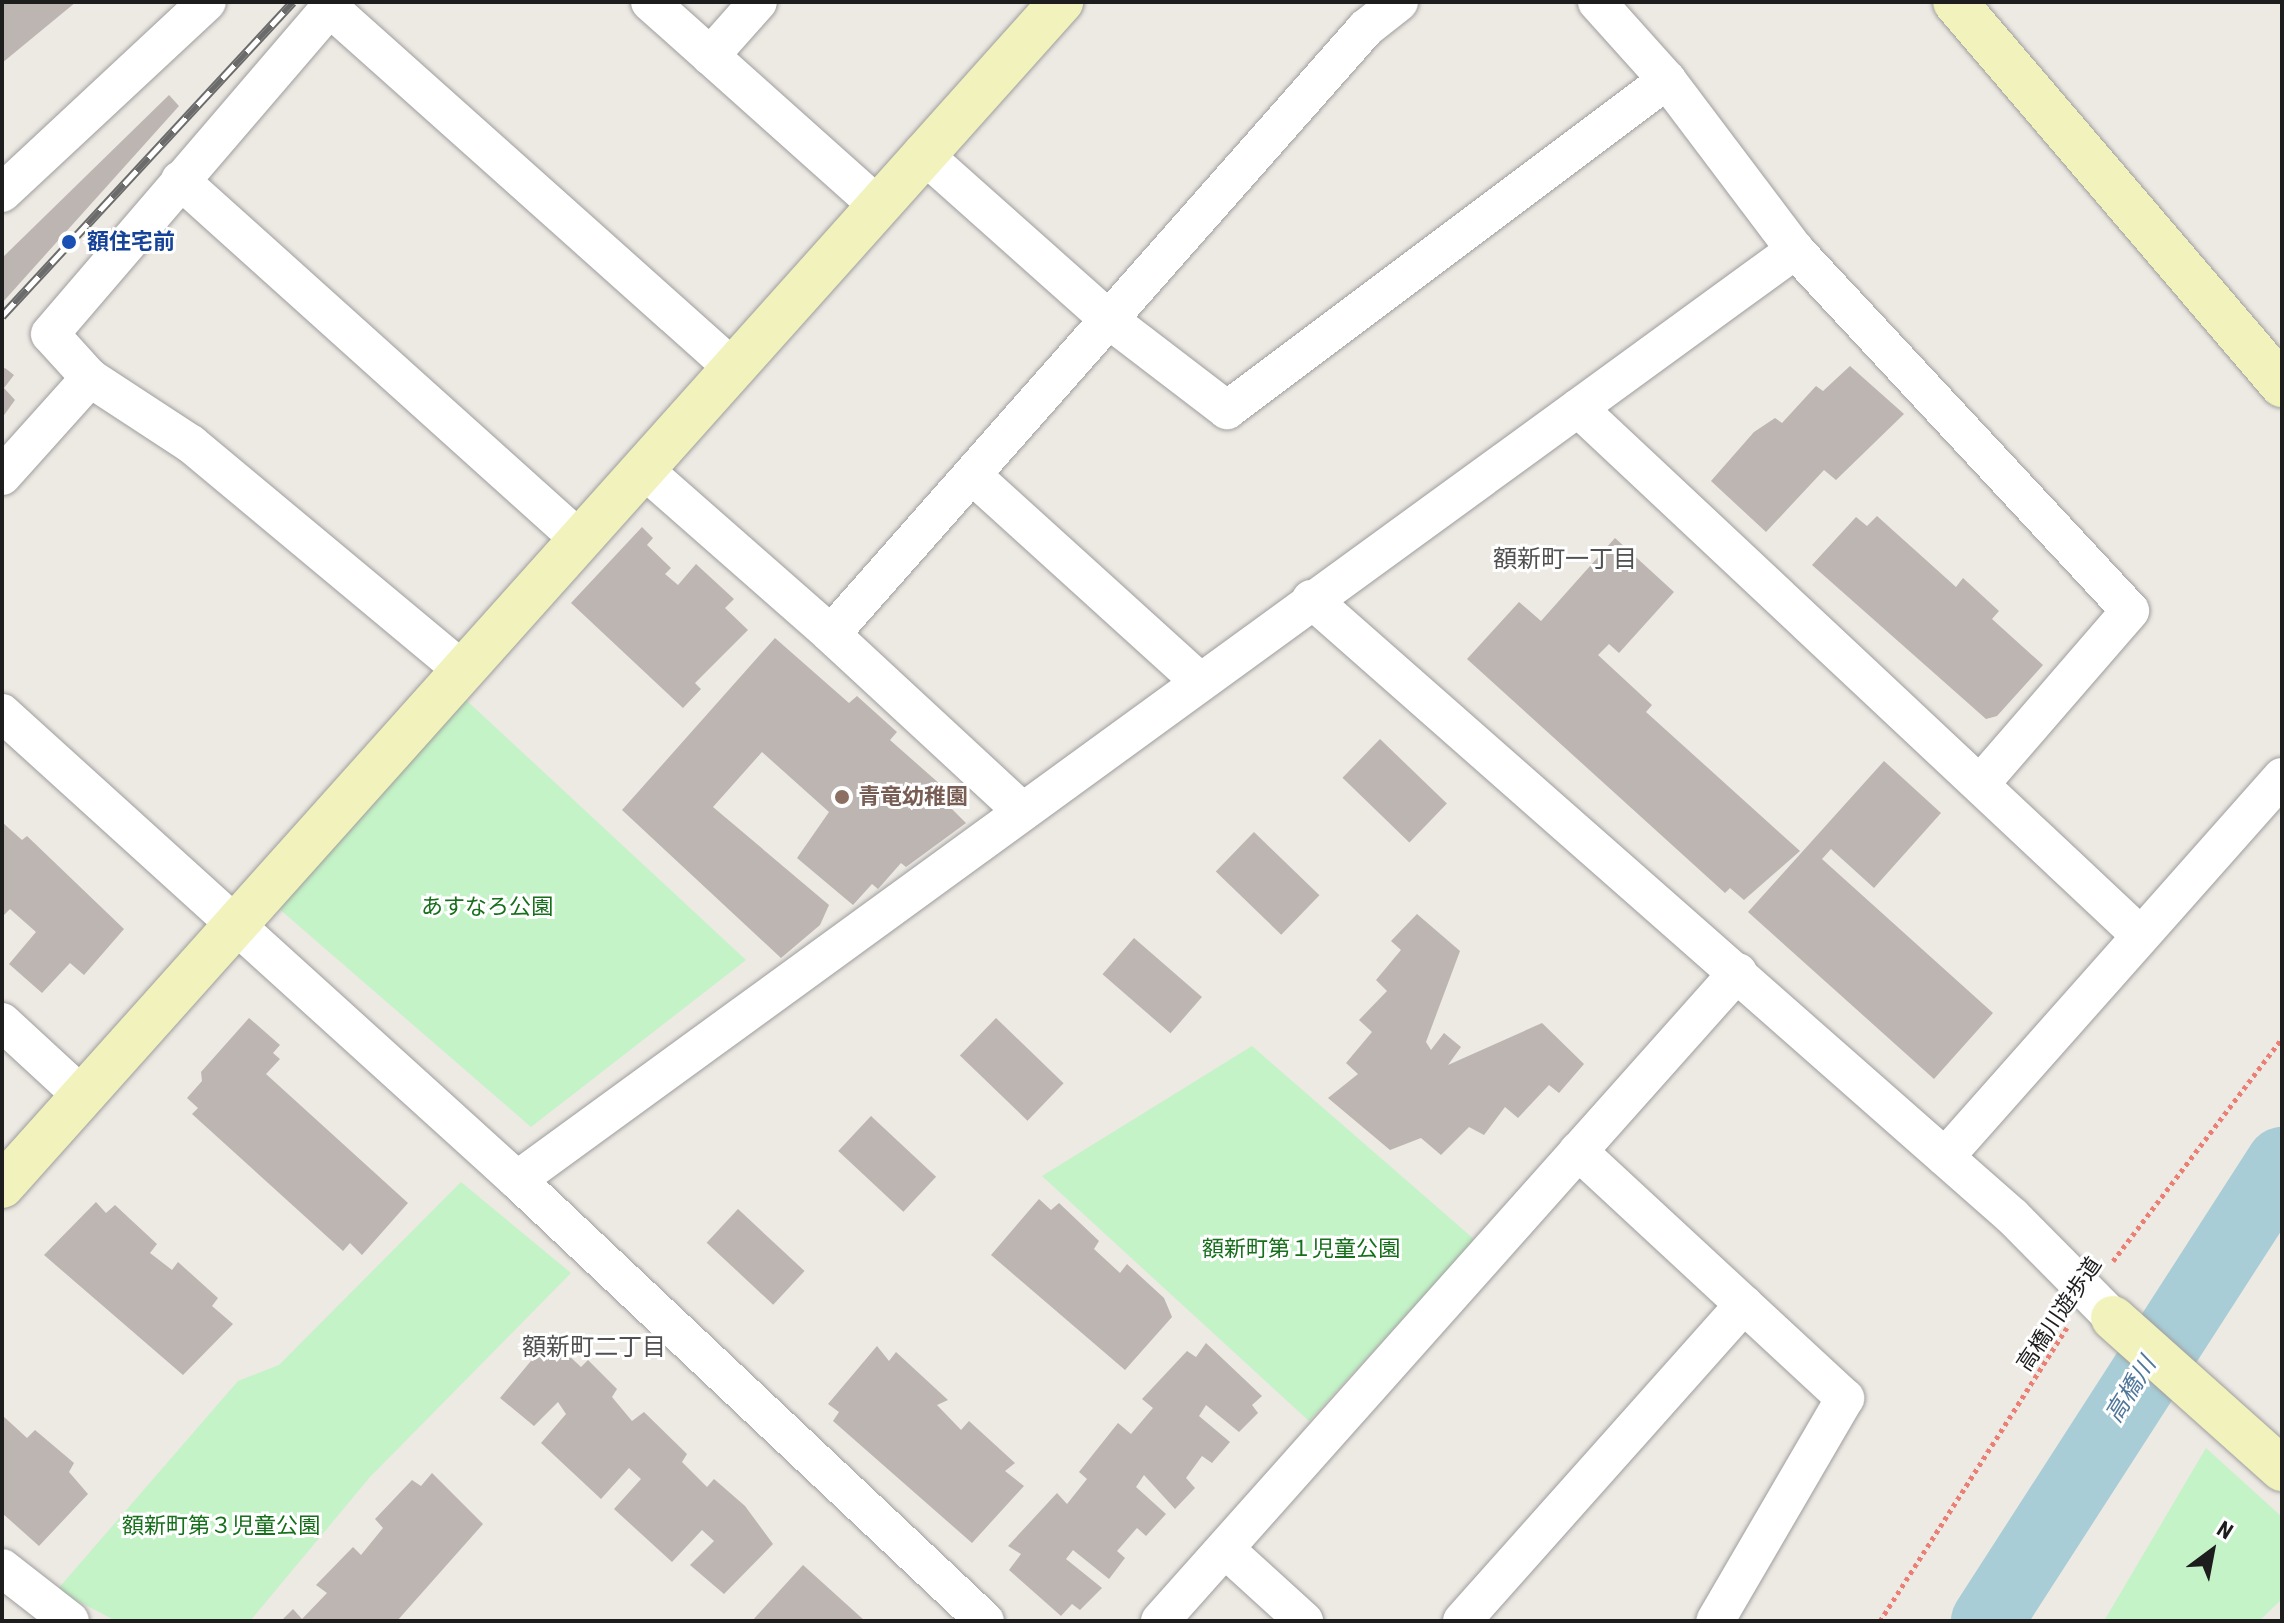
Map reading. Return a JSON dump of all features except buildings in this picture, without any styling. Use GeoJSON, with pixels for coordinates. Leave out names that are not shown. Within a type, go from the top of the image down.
{"type":"FeatureCollection","features":[{"type":"Feature","properties":{"kind":"street"},"geometry":{"type":"LineString","coordinates":[[2,193],[207,2]]}},
{"type":"Feature","properties":{"kind":"street"},"geometry":{"type":"LineString","coordinates":[[650,2],[876,204]]}},
{"type":"Feature","properties":{"kind":"street"},"geometry":{"type":"LineString","coordinates":[[710,56],[758,2]]}},
{"type":"Feature","properties":{"kind":"street"},"geometry":{"type":"LineString","coordinates":[[2,1186],[876,204],[1061,2]]}},
{"type":"Feature","properties":{"kind":"street"},"geometry":{"type":"LineString","coordinates":[[1022,811],[831,634],[1366,28],[1399,2]]}},
{"type":"Feature","properties":{"kind":"street"},"geometry":{"type":"LineString","coordinates":[[1597,2],[1667,80],[1795,250],[2130,611],[1982,782]]}},
{"type":"Feature","properties":{"kind":"street"},"geometry":{"type":"LineString","coordinates":[[1955,2],[2282,385]]}},
{"type":"Feature","properties":{"kind":"street"},"geometry":{"type":"LineString","coordinates":[[462,670],[191,444],[90,378],[50,334],[332,5],[732,367]]}},
{"type":"Feature","properties":{"kind":"street"},"geometry":{"type":"LineString","coordinates":[[922,153],[1108,319],[1227,410],[1667,80]]}},
{"type":"Feature","properties":{"kind":"street"},"geometry":{"type":"LineString","coordinates":[[180,180],[579,539]]}},
{"type":"Feature","properties":{"kind":"street"},"geometry":{"type":"LineString","coordinates":[[517,1180],[1311,599],[1795,250]]}},
{"type":"Feature","properties":{"kind":"street"},"geometry":{"type":"LineString","coordinates":[[2,476],[90,378]]}},
{"type":"Feature","properties":{"kind":"street"},"geometry":{"type":"LineString","coordinates":[[1578,408],[1982,782],[2139,934]]}},
{"type":"Feature","properties":{"kind":"street"},"geometry":{"type":"LineString","coordinates":[[642,468],[840,642]]}},
{"type":"Feature","properties":{"kind":"street"},"geometry":{"type":"LineString","coordinates":[[972,475],[1199,681]]}},
{"type":"Feature","properties":{"kind":"street"},"geometry":{"type":"LineString","coordinates":[[1311,599],[1945,1157],[2101,1306],[2282,1469]]}},
{"type":"Feature","properties":{"kind":"street"},"geometry":{"type":"LineString","coordinates":[[2,713],[234,927],[517,1180],[985,1621]]}},
{"type":"Feature","properties":{"kind":"street"},"geometry":{"type":"LineString","coordinates":[[1945,1157],[2139,934],[2282,777]]}},
{"type":"Feature","properties":{"kind":"street"},"geometry":{"type":"LineString","coordinates":[[1160,1621],[1738,972]]}},
{"type":"Feature","properties":{"kind":"street"},"geometry":{"type":"LineString","coordinates":[[2,1022],[81,1095]]}},
{"type":"Feature","properties":{"kind":"street"},"geometry":{"type":"LineString","coordinates":[[1578,1151],[1845,1398],[1715,1621]]}},
{"type":"Feature","properties":{"kind":"street"},"geometry":{"type":"LineString","coordinates":[[1462,1621],[1744,1305]]}},
{"type":"Feature","properties":{"kind":"street"},"geometry":{"type":"LineString","coordinates":[[1225,1549],[1304,1621]]}},
{"type":"Feature","properties":{"kind":"street"},"geometry":{"type":"LineString","coordinates":[[2,1568],[70,1621]]}},
{"type":"Feature","properties":{"kind":"path","name":"高橋川遊歩道"},"geometry":{"type":"LineString","coordinates":[[1880,1621],[2101,1306],[2282,1038]]}},
{"type":"Feature","properties":{"kind":"green space","name":"あすなろ公園"},"geometry":{"type":"Polygon","coordinates":[[[465,699],[746,960],[531,1127],[277,907],[465,699]]]}},
{"type":"Feature","properties":{"kind":"green space","name":"額新町第１児童公園"},"geometry":{"type":"Polygon","coordinates":[[[1252,1046],[1475,1240],[1309,1421],[1042,1176],[1252,1046]]]}},
{"type":"Feature","properties":{"kind":"green space","name":"額新町第３児童公園"},"geometry":{"type":"Polygon","coordinates":[[[461,1182],[571,1273],[370,1477],[250,1621],[116,1621],[57,1590],[238,1381],[279,1365],[461,1182]]]}},
{"type":"Feature","properties":{"kind":"green space"},"geometry":{"type":"Polygon","coordinates":[[[2206,1448],[2282,1517],[2282,1599],[2259,1621],[2104,1621],[2206,1448]]]}},
{"type":"Feature","properties":{"kind":"waterway","name":"高橋川"},"geometry":{"type":"LineString","coordinates":[[1987,1621],[2282,1163]]}},
{"type":"Feature","properties":{"kind":"railway"},"geometry":{"type":"LineString","coordinates":[[2,316],[293,2]]}},
{"type":"Feature","properties":{"kind":"place","name":"額住宅前"},"geometry":{"type":"Point","coordinates":[69,242]}},
{"type":"Feature","properties":{"kind":"place","name":"青竜幼稚園"},"geometry":{"type":"Point","coordinates":[842,797]}},
{"type":"Feature","properties":{"kind":"district","name":"額新町一丁目"},"geometry":{"type":"Point","coordinates":[1565,560]}},
{"type":"Feature","properties":{"kind":"district","name":"額新町二丁目"},"geometry":{"type":"Point","coordinates":[594,1348]}}]}
